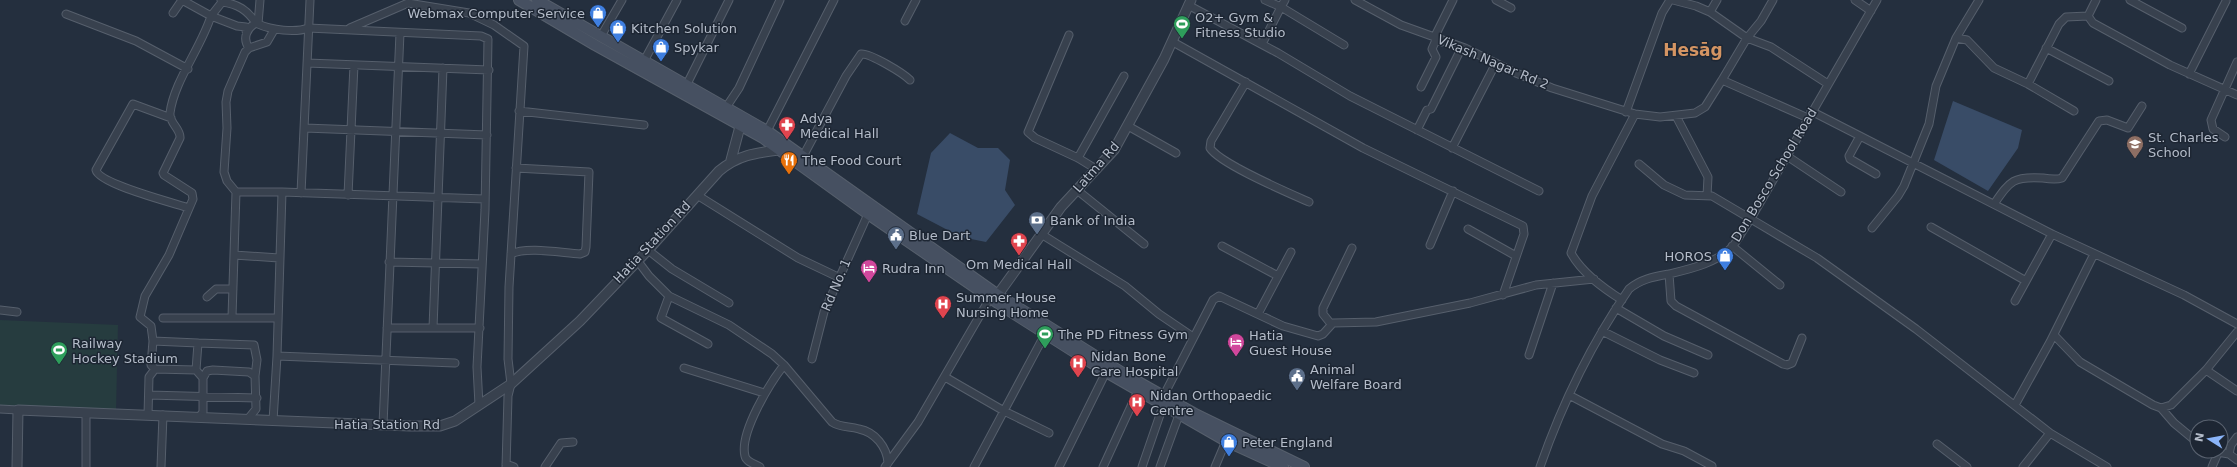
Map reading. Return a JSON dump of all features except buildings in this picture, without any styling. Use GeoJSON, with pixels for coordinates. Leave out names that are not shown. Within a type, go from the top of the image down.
{"type":"FeatureCollection","features":[{"type":"Feature","properties":{"kind":"main road"},"geometry":{"type":"LineString","coordinates":[[519,0],[639,70],[742,120],[801,160],[1044,334],[1138,391],[1163,402],[1179,415],[1195,419],[1226,441],[1283,467]]}},
{"type":"Feature","properties":{"kind":"main road"},"geometry":{"type":"LineString","coordinates":[[537,0],[727,106],[742,120]]}},
{"type":"Feature","properties":{"kind":"main road"},"geometry":{"type":"LineString","coordinates":[[801,160],[868,214],[994,298],[1163,402],[1195,419],[1304,467]]}},
{"type":"Feature","properties":{"kind":"street"},"geometry":{"type":"LineString","coordinates":[[173,13],[182,0],[211,16],[246,28],[247,45],[249,48]]}},
{"type":"Feature","properties":{"kind":"street"},"geometry":{"type":"LineString","coordinates":[[257,23],[260,0]]}},
{"type":"Feature","properties":{"kind":"street"},"geometry":{"type":"LineString","coordinates":[[301,193],[310,0]]}},
{"type":"Feature","properties":{"kind":"street"},"geometry":{"type":"LineString","coordinates":[[601,36],[622,0]]}},
{"type":"Feature","properties":{"kind":"street"},"geometry":{"type":"LineString","coordinates":[[644,61],[677,0]]}},
{"type":"Feature","properties":{"kind":"street"},"geometry":{"type":"LineString","coordinates":[[687,84],[729,0]]}},
{"type":"Feature","properties":{"kind":"street"},"geometry":{"type":"LineString","coordinates":[[727,106],[739,88],[780,0]]}},
{"type":"Feature","properties":{"kind":"street"},"geometry":{"type":"LineString","coordinates":[[765,135],[834,0]]}},
{"type":"Feature","properties":{"kind":"street"},"geometry":{"type":"LineString","coordinates":[[905,21],[916,0]]}},
{"type":"Feature","properties":{"kind":"street"},"geometry":{"type":"LineString","coordinates":[[1265,0],[1281,7],[1344,45]]}},
{"type":"Feature","properties":{"kind":"street"},"geometry":{"type":"LineString","coordinates":[[1262,44],[1285,0]]}},
{"type":"Feature","properties":{"kind":"street","name":"Vikash Nagar Rd 2"},"geometry":{"type":"LineString","coordinates":[[1356,0],[1401,25],[1462,47],[1552,88],[1626,112],[1660,117],[1695,114],[1705,107],[1746,38],[1761,21],[1773,0]]}},
{"type":"Feature","properties":{"kind":"street"},"geometry":{"type":"LineString","coordinates":[[1435,36],[1453,0]]}},
{"type":"Feature","properties":{"kind":"street"},"geometry":{"type":"LineString","coordinates":[[1496,0],[1512,8]]}},
{"type":"Feature","properties":{"kind":"street"},"geometry":{"type":"LineString","coordinates":[[1626,112],[1669,0],[1696,6],[1710,12],[1746,38],[1771,47],[1828,84]]}},
{"type":"Feature","properties":{"kind":"street"},"geometry":{"type":"LineString","coordinates":[[1710,12],[1717,0]]}},
{"type":"Feature","properties":{"kind":"street"},"geometry":{"type":"LineString","coordinates":[[1855,0],[1871,12]]}},
{"type":"Feature","properties":{"kind":"street","name":"Don Bosco School Road"},"geometry":{"type":"LineString","coordinates":[[1540,467],[1552,432],[1569,395],[1602,331],[1616,308],[1636,283],[1649,277],[1668,274],[1715,259],[1732,246],[1750,220],[1877,0]]}},
{"type":"Feature","properties":{"kind":"street"},"geometry":{"type":"LineString","coordinates":[[1872,228],[1898,196],[1929,124],[1936,86],[1956,38],[1979,0]]}},
{"type":"Feature","properties":{"kind":"street"},"geometry":{"type":"LineString","coordinates":[[2088,16],[2096,0]]}},
{"type":"Feature","properties":{"kind":"street"},"geometry":{"type":"LineString","coordinates":[[2130,0],[2182,28]]}},
{"type":"Feature","properties":{"kind":"street"},"geometry":{"type":"LineString","coordinates":[[171,118],[176,93],[211,16],[222,1],[235,4],[245,10],[257,23],[274,30],[303,30],[308,28],[348,29],[400,33],[480,36],[488,39],[489,70],[485,198],[480,328],[476,382],[479,404]]}},
{"type":"Feature","properties":{"kind":"street"},"geometry":{"type":"LineString","coordinates":[[2189,74],[2226,1]]}},
{"type":"Feature","properties":{"kind":"street"},"geometry":{"type":"LineString","coordinates":[[1189,2],[1350,96],[1539,191]]}},
{"type":"Feature","properties":{"kind":"street","name":"Latma Rd"},"geometry":{"type":"LineString","coordinates":[[994,298],[1041,234],[1077,190],[1114,150],[1173,42],[1189,2]]}},
{"type":"Feature","properties":{"kind":"street"},"geometry":{"type":"LineString","coordinates":[[348,29],[408,3],[469,13],[482,18],[524,46],[511,254],[508,359],[510,384],[508,396],[506,466],[514,467]]}},
{"type":"Feature","properties":{"kind":"street"},"geometry":{"type":"LineString","coordinates":[[66,14],[136,41],[188,69]]}},
{"type":"Feature","properties":{"kind":"street"},"geometry":{"type":"LineString","coordinates":[[2028,84],[2059,24],[2066,17],[2088,16]]}},
{"type":"Feature","properties":{"kind":"street"},"geometry":{"type":"LineString","coordinates":[[2088,16],[2093,23],[2189,74],[2237,96]]}},
{"type":"Feature","properties":{"kind":"street"},"geometry":{"type":"LineString","coordinates":[[246,31],[250,26],[257,23]]}},
{"type":"Feature","properties":{"kind":"street"},"geometry":{"type":"LineString","coordinates":[[232,317],[236,192],[227,181],[224,172],[227,128],[226,102],[228,91],[245,52],[249,48],[267,42],[274,30]]}},
{"type":"Feature","properties":{"kind":"street"},"geometry":{"type":"LineString","coordinates":[[383,425],[400,33]]}},
{"type":"Feature","properties":{"kind":"street"},"geometry":{"type":"LineString","coordinates":[[1069,35],[1028,132],[1035,138],[1078,158],[1096,169]]}},
{"type":"Feature","properties":{"kind":"street"},"geometry":{"type":"LineString","coordinates":[[1956,38],[1967,40],[1994,68],[2028,84],[2074,111]]}},
{"type":"Feature","properties":{"kind":"street"},"geometry":{"type":"LineString","coordinates":[[1421,87],[1436,57],[1432,49],[1436,40],[1442,42],[1443,40]]}},
{"type":"Feature","properties":{"kind":"street"},"geometry":{"type":"LineString","coordinates":[[1173,42],[1363,148],[1523,226],[1524,234],[1503,295]]}},
{"type":"Feature","properties":{"kind":"street"},"geometry":{"type":"LineString","coordinates":[[1417,130],[1427,110],[1430,109],[1462,47]]}},
{"type":"Feature","properties":{"kind":"street"},"geometry":{"type":"LineString","coordinates":[[2046,48],[2109,81]]}},
{"type":"Feature","properties":{"kind":"street"},"geometry":{"type":"LineString","coordinates":[[801,160],[852,66],[861,54],[866,54],[887,65],[910,80]]}},
{"type":"Feature","properties":{"kind":"street"},"geometry":{"type":"LineString","coordinates":[[2225,137],[2212,129],[2210,124],[2213,112],[2237,62]]}},
{"type":"Feature","properties":{"kind":"street"},"geometry":{"type":"LineString","coordinates":[[307,63],[398,65],[489,70]]}},
{"type":"Feature","properties":{"kind":"street"},"geometry":{"type":"LineString","coordinates":[[1452,148],[1496,63]]}},
{"type":"Feature","properties":{"kind":"street"},"geometry":{"type":"LineString","coordinates":[[348,195],[354,65]]}},
{"type":"Feature","properties":{"kind":"street"},"geometry":{"type":"LineString","coordinates":[[433,328],[442,134],[443,68]]}},
{"type":"Feature","properties":{"kind":"street"},"geometry":{"type":"LineString","coordinates":[[1078,158],[1124,76]]}},
{"type":"Feature","properties":{"kind":"street"},"geometry":{"type":"LineString","coordinates":[[1722,80],[1810,114],[1860,136],[2052,234],[2184,295],[2237,324]]}},
{"type":"Feature","properties":{"kind":"street"},"geometry":{"type":"LineString","coordinates":[[1246,82],[1211,141],[1210,148],[1215,154],[1238,168],[1309,202]]}},
{"type":"Feature","properties":{"kind":"street"},"geometry":{"type":"LineString","coordinates":[[154,369],[151,365],[153,340],[151,326],[140,317],[143,300],[169,255],[190,208],[193,199],[192,193],[163,173],[180,138],[180,133],[171,118],[133,104],[96,170],[100,175],[121,186],[190,208]]}},
{"type":"Feature","properties":{"kind":"street"},"geometry":{"type":"LineString","coordinates":[[1994,204],[2010,182],[2015,179],[2030,177],[2055,180],[2062,178],[2067,173],[2099,121],[2107,120],[2128,128],[2142,106]]}},
{"type":"Feature","properties":{"kind":"street"},"geometry":{"type":"LineString","coordinates":[[519,111],[644,125]]}},
{"type":"Feature","properties":{"kind":"street"},"geometry":{"type":"LineString","coordinates":[[1622,300],[1594,279],[1576,262],[1571,253],[1592,196],[1635,114]]}},
{"type":"Feature","properties":{"kind":"street"},"geometry":{"type":"LineString","coordinates":[[1676,116],[1708,177],[1707,196]]}},
{"type":"Feature","properties":{"kind":"street"},"geometry":{"type":"LineString","coordinates":[[731,160],[742,120]]}},
{"type":"Feature","properties":{"kind":"street"},"geometry":{"type":"LineString","coordinates":[[1128,126],[1176,153]]}},
{"type":"Feature","properties":{"kind":"street"},"geometry":{"type":"LineString","coordinates":[[304,128],[487,135]]}},
{"type":"Feature","properties":{"kind":"street"},"geometry":{"type":"LineString","coordinates":[[1860,136],[1849,156],[1850,159],[1876,174]]}},
{"type":"Feature","properties":{"kind":"street"},"geometry":{"type":"LineString","coordinates":[[731,160],[782,147]]}},
{"type":"Feature","properties":{"kind":"street"},"geometry":{"type":"LineString","coordinates":[[1787,156],[1841,192]]}},
{"type":"Feature","properties":{"kind":"street","name":"Hatia Station Rd"},"geometry":{"type":"LineString","coordinates":[[18,410],[163,416],[200,416],[383,425],[440,426],[455,421],[510,384],[561,340],[648,250],[697,195],[731,160]]}},
{"type":"Feature","properties":{"kind":"street"},"geometry":{"type":"LineString","coordinates":[[1639,164],[1664,185],[1680,193],[1712,196],[1750,220],[1817,258],[1864,290],[2050,433],[2107,467]]}},
{"type":"Feature","properties":{"kind":"street"},"geometry":{"type":"LineString","coordinates":[[511,254],[518,251],[580,254],[585,252],[589,212],[589,172],[516,168]]}},
{"type":"Feature","properties":{"kind":"street"},"geometry":{"type":"LineString","coordinates":[[1077,190],[1144,244]]}},
{"type":"Feature","properties":{"kind":"street"},"geometry":{"type":"LineString","coordinates":[[1430,245],[1453,191]]}},
{"type":"Feature","properties":{"kind":"street"},"geometry":{"type":"LineString","coordinates":[[236,192],[282,192],[392,197],[485,198]]}},
{"type":"Feature","properties":{"kind":"street"},"geometry":{"type":"LineString","coordinates":[[273,420],[277,356],[282,192]]}},
{"type":"Feature","properties":{"kind":"street"},"geometry":{"type":"LineString","coordinates":[[697,195],[798,258],[838,277]]}},
{"type":"Feature","properties":{"kind":"street","name":"Rd No. 1"},"geometry":{"type":"LineString","coordinates":[[812,359],[824,312],[838,277],[868,214]]}},
{"type":"Feature","properties":{"kind":"street"},"geometry":{"type":"LineString","coordinates":[[1931,227],[2026,281]]}},
{"type":"Feature","properties":{"kind":"street"},"geometry":{"type":"LineString","coordinates":[[1468,229],[1516,256]]}},
{"type":"Feature","properties":{"kind":"street"},"geometry":{"type":"LineString","coordinates":[[1041,234],[1125,286],[1159,314],[1193,337]]}},
{"type":"Feature","properties":{"kind":"street"},"geometry":{"type":"LineString","coordinates":[[2015,301],[2052,234]]}},
{"type":"Feature","properties":{"kind":"street"},"geometry":{"type":"LineString","coordinates":[[1222,246],[1278,276]]}},
{"type":"Feature","properties":{"kind":"street"},"geometry":{"type":"LineString","coordinates":[[1732,246],[1780,285]]}},
{"type":"Feature","properties":{"kind":"street"},"geometry":{"type":"LineString","coordinates":[[1331,324],[1323,314],[1323,308],[1352,248]]}},
{"type":"Feature","properties":{"kind":"street"},"geometry":{"type":"LineString","coordinates":[[648,250],[672,269],[729,303]]}},
{"type":"Feature","properties":{"kind":"street"},"geometry":{"type":"LineString","coordinates":[[1258,314],[1291,252]]}},
{"type":"Feature","properties":{"kind":"street"},"geometry":{"type":"LineString","coordinates":[[2015,405],[2054,334],[2094,254]]}},
{"type":"Feature","properties":{"kind":"street"},"geometry":{"type":"LineString","coordinates":[[234,256],[279,258]]}},
{"type":"Feature","properties":{"kind":"street"},"geometry":{"type":"LineString","coordinates":[[637,260],[649,276],[669,296],[729,325],[772,354],[784,365],[832,422],[838,426],[865,431],[880,442],[886,450],[887,465]]}},
{"type":"Feature","properties":{"kind":"street"},"geometry":{"type":"LineString","coordinates":[[389,262],[482,264]]}},
{"type":"Feature","properties":{"kind":"street"},"geometry":{"type":"LineString","coordinates":[[1668,274],[1671,301],[1676,306],[1783,364],[1787,365],[1792,363],[1802,338]]}},
{"type":"Feature","properties":{"kind":"street"},"geometry":{"type":"LineString","coordinates":[[1142,467],[1163,402],[1193,337],[1213,300],[1218,296],[1298,331],[1318,336],[1323,334],[1331,324],[1337,322],[1376,322],[1448,308],[1553,283],[1594,279]]}},
{"type":"Feature","properties":{"kind":"street"},"geometry":{"type":"LineString","coordinates":[[1529,355],[1553,283]]}},
{"type":"Feature","properties":{"kind":"street"},"geometry":{"type":"LineString","coordinates":[[207,297],[216,289],[233,289]]}},
{"type":"Feature","properties":{"kind":"street"},"geometry":{"type":"LineString","coordinates":[[669,296],[661,318],[708,344]]}},
{"type":"Feature","properties":{"kind":"street"},"geometry":{"type":"LineString","coordinates":[[887,465],[918,422],[994,298]]}},
{"type":"Feature","properties":{"kind":"street"},"geometry":{"type":"LineString","coordinates":[[1616,308],[1664,336],[1708,355]]}},
{"type":"Feature","properties":{"kind":"street"},"geometry":{"type":"LineString","coordinates":[[0,310],[17,312]]}},
{"type":"Feature","properties":{"kind":"street"},"geometry":{"type":"LineString","coordinates":[[163,318],[278,318]]}},
{"type":"Feature","properties":{"kind":"street"},"geometry":{"type":"LineString","coordinates":[[387,328],[480,328]]}},
{"type":"Feature","properties":{"kind":"street"},"geometry":{"type":"LineString","coordinates":[[1602,331],[1660,360],[1694,374]]}},
{"type":"Feature","properties":{"kind":"street"},"geometry":{"type":"LineString","coordinates":[[2161,408],[2171,405],[2206,370],[2237,332]]}},
{"type":"Feature","properties":{"kind":"street"},"geometry":{"type":"LineString","coordinates":[[977,466],[1044,334]]}},
{"type":"Feature","properties":{"kind":"street"},"geometry":{"type":"LineString","coordinates":[[2054,334],[2080,362],[2161,408],[2174,423],[2189,435]]}},
{"type":"Feature","properties":{"kind":"street"},"geometry":{"type":"LineString","coordinates":[[153,340],[254,345],[257,360],[256,409],[248,419]]}},
{"type":"Feature","properties":{"kind":"street"},"geometry":{"type":"LineString","coordinates":[[198,343],[196,370],[203,378]]}},
{"type":"Feature","properties":{"kind":"street"},"geometry":{"type":"LineString","coordinates":[[277,356],[386,359],[455,363]]}},
{"type":"Feature","properties":{"kind":"street"},"geometry":{"type":"LineString","coordinates":[[760,467],[748,461],[745,456],[746,440],[764,393],[784,365]]}},
{"type":"Feature","properties":{"kind":"street"},"geometry":{"type":"LineString","coordinates":[[684,368],[764,393]]}},
{"type":"Feature","properties":{"kind":"street"},"geometry":{"type":"LineString","coordinates":[[154,369],[196,370]]}},
{"type":"Feature","properties":{"kind":"street"},"geometry":{"type":"LineString","coordinates":[[148,415],[149,377],[154,369]]}},
{"type":"Feature","properties":{"kind":"street"},"geometry":{"type":"LineString","coordinates":[[2206,370],[2237,391]]}},
{"type":"Feature","properties":{"kind":"street"},"geometry":{"type":"LineString","coordinates":[[200,416],[203,412],[203,378],[207,371],[249,372],[256,376]]}},
{"type":"Feature","properties":{"kind":"street"},"geometry":{"type":"LineString","coordinates":[[1060,467],[1106,372]]}},
{"type":"Feature","properties":{"kind":"street"},"geometry":{"type":"LineString","coordinates":[[945,377],[1004,411],[1049,433]]}},
{"type":"Feature","properties":{"kind":"street"},"geometry":{"type":"LineString","coordinates":[[1103,467],[1138,391]]}},
{"type":"Feature","properties":{"kind":"street"},"geometry":{"type":"LineString","coordinates":[[149,395],[256,398]]}},
{"type":"Feature","properties":{"kind":"street"},"geometry":{"type":"LineString","coordinates":[[1569,395],[1662,444],[1684,451],[1712,466]]}},
{"type":"Feature","properties":{"kind":"street"},"geometry":{"type":"LineString","coordinates":[[0,409],[18,410],[17,467]]}},
{"type":"Feature","properties":{"kind":"street"},"geometry":{"type":"LineString","coordinates":[[86,413],[86,467]]}},
{"type":"Feature","properties":{"kind":"street"},"geometry":{"type":"LineString","coordinates":[[1160,467],[1179,415]]}},
{"type":"Feature","properties":{"kind":"street"},"geometry":{"type":"LineString","coordinates":[[161,467],[163,416]]}},
{"type":"Feature","properties":{"kind":"street"},"geometry":{"type":"LineString","coordinates":[[2023,467],[2050,433]]}},
{"type":"Feature","properties":{"kind":"street"},"geometry":{"type":"LineString","coordinates":[[2237,437],[2231,444],[2229,454],[2237,460]]}},
{"type":"Feature","properties":{"kind":"street"},"geometry":{"type":"LineString","coordinates":[[1215,467],[1226,441]]}},
{"type":"Feature","properties":{"kind":"street"},"geometry":{"type":"LineString","coordinates":[[545,467],[561,443],[573,442]]}},
{"type":"Feature","properties":{"kind":"street"},"geometry":{"type":"LineString","coordinates":[[1937,444],[1967,467]]}},
{"type":"Feature","properties":{"kind":"green space","name":"Railway Hockey Stadium"},"geometry":{"type":"Polygon","coordinates":[[[0,320],[118,325],[116,411],[0,405],[0,320]]]}},
{"type":"Feature","properties":{"kind":"water"},"geometry":{"type":"Polygon","coordinates":[[[1953,101],[2022,130],[2018,148],[1988,191],[1934,160],[1953,101]]]}},
{"type":"Feature","properties":{"kind":"water"},"geometry":{"type":"Polygon","coordinates":[[[950,133],[978,148],[998,148],[1010,160],[1005,190],[1015,205],[986,242],[961,237],[917,214],[931,153],[950,133]]]}},
{"type":"Feature","properties":{"kind":"place","name":"Webmax Computer Service"},"geometry":{"type":"Point","coordinates":[598,28]}},
{"type":"Feature","properties":{"kind":"place","name":"O2+ Gym & Fitness Studio"},"geometry":{"type":"Point","coordinates":[1182,39]}},
{"type":"Feature","properties":{"kind":"place","name":"Kitchen Solution"},"geometry":{"type":"Point","coordinates":[618,43]}},
{"type":"Feature","properties":{"kind":"place","name":"Spykar"},"geometry":{"type":"Point","coordinates":[661,62]}},
{"type":"Feature","properties":{"kind":"place","name":"Adya Medical Hall"},"geometry":{"type":"Point","coordinates":[787,140]}},
{"type":"Feature","properties":{"kind":"place","name":"St. Charles School"},"geometry":{"type":"Point","coordinates":[2135,159]}},
{"type":"Feature","properties":{"kind":"place","name":"The Food Court"},"geometry":{"type":"Point","coordinates":[789,175]}},
{"type":"Feature","properties":{"kind":"place","name":"Bank of India"},"geometry":{"type":"Point","coordinates":[1037,235]}},
{"type":"Feature","properties":{"kind":"place","name":"Blue Dart"},"geometry":{"type":"Point","coordinates":[896,250]}},
{"type":"Feature","properties":{"kind":"place","name":"Om Medical Hall"},"geometry":{"type":"Point","coordinates":[1019,256]}},
{"type":"Feature","properties":{"kind":"place","name":"HOROS"},"geometry":{"type":"Point","coordinates":[1725,271]}},
{"type":"Feature","properties":{"kind":"place","name":"Rudra Inn"},"geometry":{"type":"Point","coordinates":[869,283]}},
{"type":"Feature","properties":{"kind":"place","name":"Summer House Nursing Home"},"geometry":{"type":"Point","coordinates":[943,319]}},
{"type":"Feature","properties":{"kind":"place","name":"The PD Fitness Gym"},"geometry":{"type":"Point","coordinates":[1045,349]}},
{"type":"Feature","properties":{"kind":"place","name":"Hatia Guest House"},"geometry":{"type":"Point","coordinates":[1236,357]}},
{"type":"Feature","properties":{"kind":"place","name":"Railway Hockey Stadium"},"geometry":{"type":"Point","coordinates":[59,365]}},
{"type":"Feature","properties":{"kind":"place","name":"Nidan Bone Care Hospital"},"geometry":{"type":"Point","coordinates":[1078,378]}},
{"type":"Feature","properties":{"kind":"place","name":"Animal Welfare Board"},"geometry":{"type":"Point","coordinates":[1297,391]}},
{"type":"Feature","properties":{"kind":"place","name":"Nidan Orthopaedic Centre"},"geometry":{"type":"Point","coordinates":[1137,417]}},
{"type":"Feature","properties":{"kind":"place","name":"Peter England"},"geometry":{"type":"Point","coordinates":[1229,457]}},
{"type":"Feature","properties":{"kind":"district","name":"Hesāg"},"geometry":{"type":"Point","coordinates":[1693,50]}}]}
